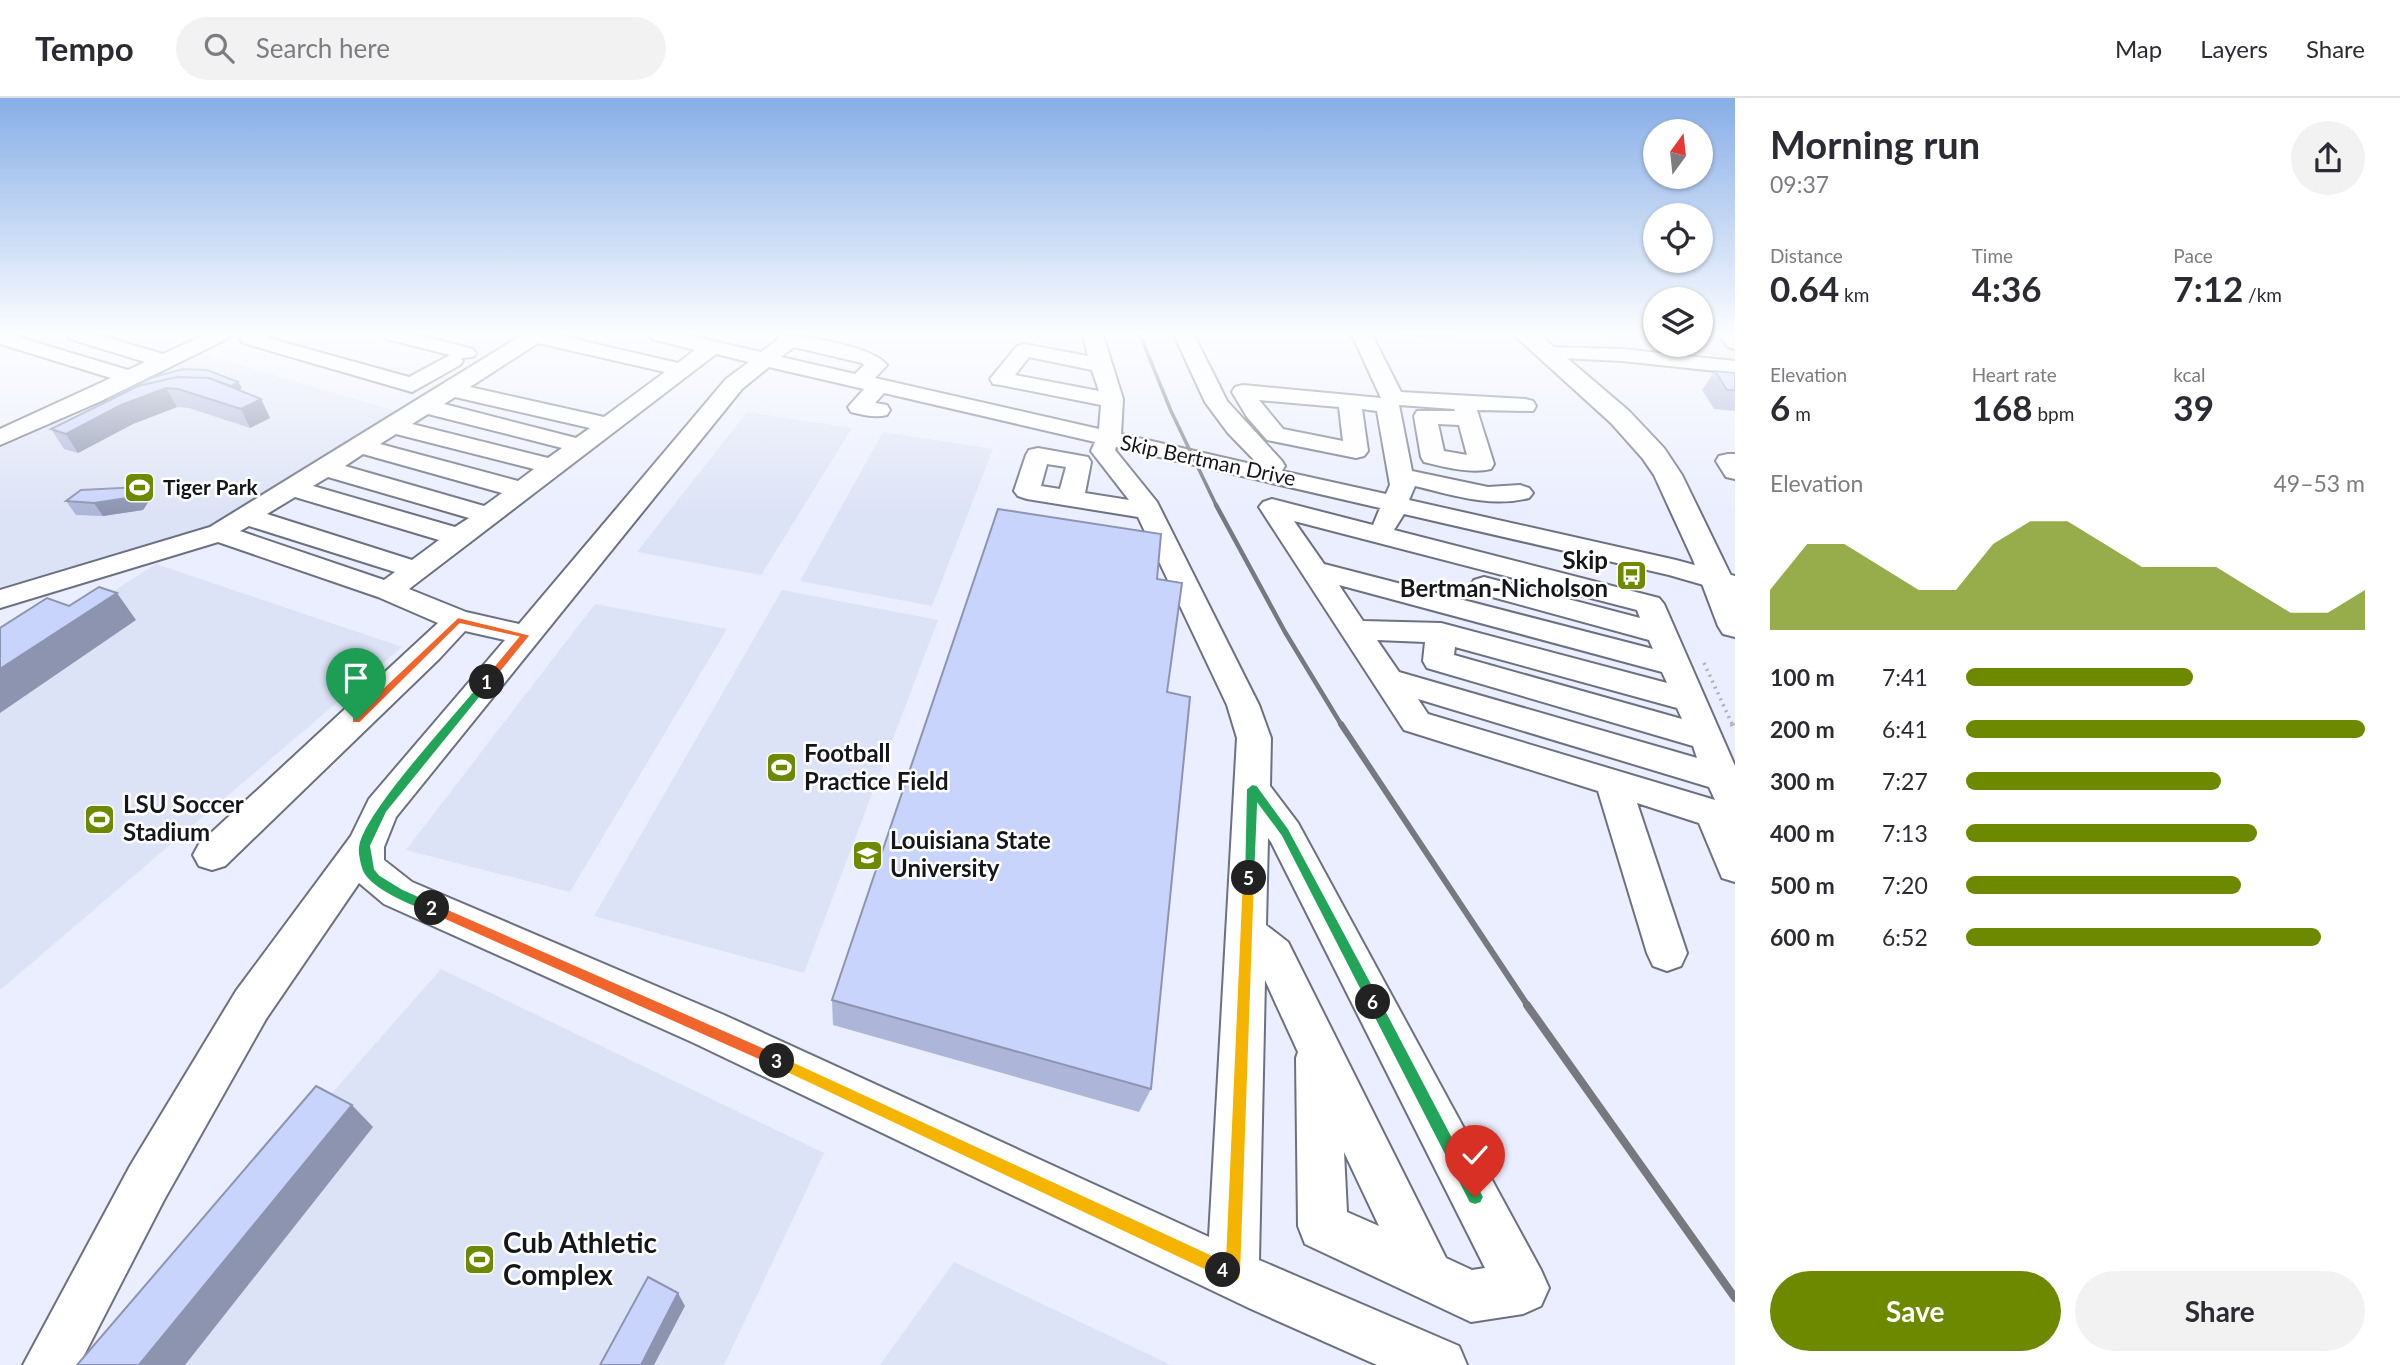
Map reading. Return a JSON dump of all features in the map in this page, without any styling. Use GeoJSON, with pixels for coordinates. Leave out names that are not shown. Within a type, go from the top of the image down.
{"type":"FeatureCollection","features":[{"type":"Feature","properties":{"kind":"main road"},"geometry":{"type":"LineString","coordinates":[[1594,394],[1620,417],[1654,454],[1668,475],[1726,582],[1735,626]]}},
{"type":"Feature","properties":{"kind":"street"},"geometry":{"type":"LineString","coordinates":[[0,438],[96,394]]}},
{"type":"Feature","properties":{"kind":"street"},"geometry":{"type":"LineString","coordinates":[[0,599],[219,533],[425,406],[439,394]]}},
{"type":"Feature","properties":{"kind":"street"},"geometry":{"type":"LineString","coordinates":[[550,394],[608,414],[631,408],[650,394]]}},
{"type":"Feature","properties":{"kind":"street"},"geometry":{"type":"LineString","coordinates":[[50,1365],[147,1183],[251,1005],[364,846],[382,809],[726,394]]}},
{"type":"Feature","properties":{"kind":"street"},"geometry":{"type":"LineString","coordinates":[[868,394],[859,407],[879,410]]}},
{"type":"Feature","properties":{"kind":"street","name":"Skip Bertman Drive"},"geometry":{"type":"LineString","coordinates":[[931,394],[1003,424],[1109,439],[1281,476],[1726,582]]}},
{"type":"Feature","properties":{"kind":"street"},"geometry":{"type":"LineString","coordinates":[[1076,394],[1090,397],[1093,394]]}},
{"type":"Feature","properties":{"kind":"street"},"geometry":{"type":"LineString","coordinates":[[1109,394],[1115,418],[1103,451],[1148,511],[1243,705],[1254,738],[1233,1274]]}},
{"type":"Feature","properties":{"kind":"street"},"geometry":{"type":"LineString","coordinates":[[1211,394],[1232,424],[1262,451],[1281,476]]}},
{"type":"Feature","properties":{"kind":"street"},"geometry":{"type":"LineString","coordinates":[[1245,394],[1255,412],[1275,435],[1356,452],[1351,410]]}},
{"type":"Feature","properties":{"kind":"street"},"geometry":{"type":"LineString","coordinates":[[1261,394],[1351,410]]}},
{"type":"Feature","properties":{"kind":"street"},"geometry":{"type":"LineString","coordinates":[[1382,536],[1403,485],[1387,394]]}},
{"type":"Feature","properties":{"kind":"street"},"geometry":{"type":"LineString","coordinates":[[1255,412],[1351,410],[1390,402],[1467,411],[1525,406]]}},
{"type":"Feature","properties":{"kind":"street"},"geometry":{"type":"LineString","coordinates":[[425,406],[580,446]]}},
{"type":"Feature","properties":{"kind":"street"},"geometry":{"type":"LineString","coordinates":[[388,591],[580,446],[608,414]]}},
{"type":"Feature","properties":{"kind":"street"},"geometry":{"type":"LineString","coordinates":[[393,426],[553,467]]}},
{"type":"Feature","properties":{"kind":"street"},"geometry":{"type":"LineString","coordinates":[[360,446],[521,490]]}},
{"type":"Feature","properties":{"kind":"street"},"geometry":{"type":"LineString","coordinates":[[1735,461],[1728,461],[1735,472]]}},
{"type":"Feature","properties":{"kind":"street"},"geometry":{"type":"LineString","coordinates":[[325,468],[488,515]]}},
{"type":"Feature","properties":{"kind":"street"},"geometry":{"type":"LineString","coordinates":[[1402,476],[1488,495],[1520,493]]}},
{"type":"Feature","properties":{"kind":"street"},"geometry":{"type":"LineString","coordinates":[[292,488],[459,537]]}},
{"type":"Feature","properties":{"kind":"street"},"geometry":{"type":"LineString","coordinates":[[1071,498],[1148,511]]}},
{"type":"Feature","properties":{"kind":"street"},"geometry":{"type":"LineString","coordinates":[[1727,805],[1613,783],[1416,722],[1272,507],[1649,604],[1706,738],[1727,805],[1735,867]]}},
{"type":"Feature","properties":{"kind":"street"},"geometry":{"type":"LineString","coordinates":[[246,516],[416,570]]}},
{"type":"Feature","properties":{"kind":"street"},"geometry":{"type":"LineString","coordinates":[[219,533],[388,591],[458,621],[526,635]]}},
{"type":"Feature","properties":{"kind":"street"},"geometry":{"type":"LineString","coordinates":[[1290,534],[1661,632]]}},
{"type":"Feature","properties":{"kind":"street"},"geometry":{"type":"LineString","coordinates":[[1314,570],[1675,665]]}},
{"type":"Feature","properties":{"kind":"street"},"geometry":{"type":"LineString","coordinates":[[212,856],[458,621]]}},
{"type":"Feature","properties":{"kind":"street"},"geometry":{"type":"LineString","coordinates":[[1354,630],[1441,633],[1690,700]]}},
{"type":"Feature","properties":{"kind":"street"},"geometry":{"type":"LineString","coordinates":[[1441,633],[1438,662],[1706,738]]}},
{"type":"Feature","properties":{"kind":"street"},"geometry":{"type":"LineString","coordinates":[[1387,679],[1727,805]]}},
{"type":"Feature","properties":{"kind":"street"},"geometry":{"type":"LineString","coordinates":[[1613,783],[1667,953]]}},
{"type":"Feature","properties":{"kind":"street"},"geometry":{"type":"LineString","coordinates":[[1252,789],[1285,833],[1523,1288],[1471,1297],[1323,1226],[1317,1046]]}},
{"type":"Feature","properties":{"kind":"street"},"geometry":{"type":"LineString","coordinates":[[364,846],[369,871],[376,879],[398,893],[709,1029],[1233,1274],[1440,1365]]}},
{"type":"Feature","properties":{"kind":"street"},"geometry":{"type":"LineString","coordinates":[[1247,933],[1274,955],[1428,1276]]}},
{"type":"Feature","properties":{"kind":"shaded area","name":"Louisiana State University"},"geometry":{"type":"Polygon","coordinates":[[[0,394],[1735,394],[1735,1365],[0,1365],[0,394]]]}},
{"type":"Feature","properties":{"kind":"shaded area","name":"Tiger Park"},"geometry":{"type":"Polygon","coordinates":[[[110,394],[339,394],[403,413],[209,531],[0,593],[0,445],[110,394]]]}},
{"type":"Feature","properties":{"kind":"shaded area"},"geometry":{"type":"Polygon","coordinates":[[[747,412],[852,428],[761,575],[637,552],[747,412]]]}},
{"type":"Feature","properties":{"kind":"shaded area"},"geometry":{"type":"Polygon","coordinates":[[[883,432],[993,449],[932,606],[800,581],[883,432]]]}},
{"type":"Feature","properties":{"kind":"shaded area","name":"LSU Soccer Stadium"},"geometry":{"type":"Polygon","coordinates":[[[156,564],[402,647],[0,990],[0,647],[94,589],[109,594],[156,564]]]}},
{"type":"Feature","properties":{"kind":"shaded area","name":"Football Practice Field"},"geometry":{"type":"Polygon","coordinates":[[[782,590],[938,620],[804,973],[594,916],[782,590]]]}},
{"type":"Feature","properties":{"kind":"shaded area"},"geometry":{"type":"Polygon","coordinates":[[[595,604],[727,629],[570,892],[406,850],[595,604]]]}},
{"type":"Feature","properties":{"kind":"shaded area","name":"Cub Athletic Complex"},"geometry":{"type":"Polygon","coordinates":[[[441,969],[824,1153],[724,1365],[93,1365],[441,969]]]}},
{"type":"Feature","properties":{"kind":"shaded area"},"geometry":{"type":"Polygon","coordinates":[[[954,1262],[1171,1365],[880,1365],[954,1262]]]}},
{"type":"Feature","properties":{"kind":"building"},"geometry":{"type":"Polygon","coordinates":[[[122,394],[150,394],[121,405],[66,434],[51,429],[122,394]]]}},
{"type":"Feature","properties":{"kind":"building"},"geometry":{"type":"Polygon","coordinates":[[[194,394],[249,394],[261,399],[241,409],[194,394]]]}},
{"type":"Feature","properties":{"kind":"building"},"geometry":{"type":"Polygon","coordinates":[[[140,487],[134,497],[94,503],[66,501],[81,490],[140,487]]]}},
{"type":"Feature","properties":{"kind":"building"},"geometry":{"type":"Polygon","coordinates":[[[998,509],[1161,534],[1157,579],[1182,583],[1167,692],[1190,697],[1151,1089],[832,1000],[998,509]]]}},
{"type":"Feature","properties":{"kind":"building"},"geometry":{"type":"Polygon","coordinates":[[[99,587],[117,593],[0,669],[0,628],[47,598],[69,606],[99,587]]]}},
{"type":"Feature","properties":{"kind":"building"},"geometry":{"type":"Polygon","coordinates":[[[316,1086],[352,1105],[139,1365],[77,1365],[316,1086]]]}},
{"type":"Feature","properties":{"kind":"building"},"geometry":{"type":"Polygon","coordinates":[[[648,1277],[678,1293],[641,1365],[600,1365],[648,1277]]]}},
{"type":"Feature","properties":{"kind":"railway"},"geometry":{"type":"LineString","coordinates":[[1164,394],[1216,506]]}},
{"type":"Feature","properties":{"kind":"railway"},"geometry":{"type":"LineString","coordinates":[[1216,506],[1285,632],[1342,726]]}},
{"type":"Feature","properties":{"kind":"railway"},"geometry":{"type":"LineString","coordinates":[[1341,724],[1528,1006]]}},
{"type":"Feature","properties":{"kind":"railway"},"geometry":{"type":"LineString","coordinates":[[1527,1005],[1735,1298]]}},
{"type":"Feature","properties":{"kind":"place","name":"Tiger Park"},"geometry":{"type":"Point","coordinates":[140,488]}},
{"type":"Feature","properties":{"kind":"place","name":"Skip Bertman-Nicholson"},"geometry":{"type":"Point","coordinates":[1631,575]}},
{"type":"Feature","properties":{"kind":"place","name":"Football Practice Field"},"geometry":{"type":"Point","coordinates":[781,768]}},
{"type":"Feature","properties":{"kind":"place","name":"LSU Soccer Stadium"},"geometry":{"type":"Point","coordinates":[100,819]}},
{"type":"Feature","properties":{"kind":"place","name":"Louisiana State University"},"geometry":{"type":"Point","coordinates":[867,855]}},
{"type":"Feature","properties":{"kind":"place","name":"Cub Athletic Complex"},"geometry":{"type":"Point","coordinates":[480,1259]}},
{"type":"Feature","properties":{"kind":"route"},"geometry":{"type":"LineString","coordinates":[[356,720],[458,621],[526,635],[382,809],[364,846],[365,860],[376,879],[398,893],[709,1029],[1233,1274],[1252,789],[1285,833],[1475,1197]]}}]}
